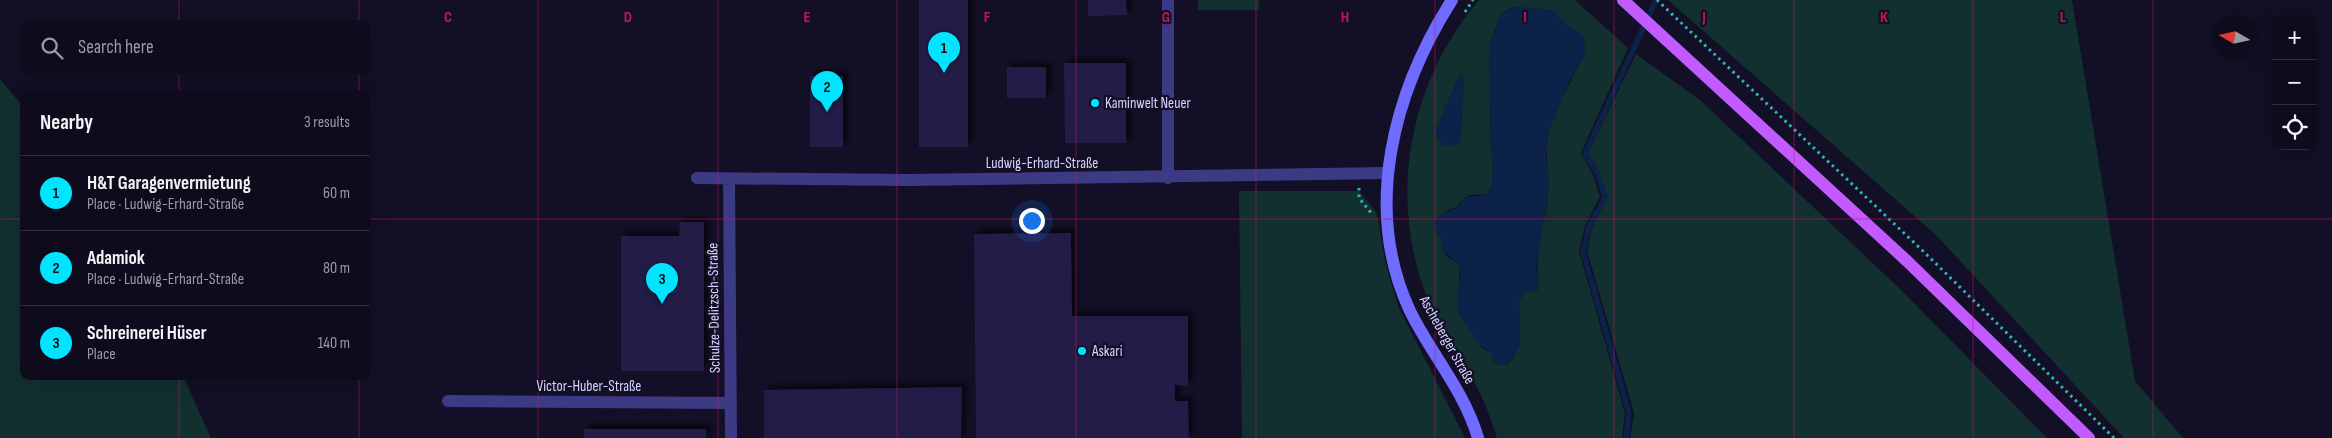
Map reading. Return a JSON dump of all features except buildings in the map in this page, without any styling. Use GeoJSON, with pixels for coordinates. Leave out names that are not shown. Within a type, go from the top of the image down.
{"type":"FeatureCollection","features":[{"type":"Feature","properties":{"kind":"main road"},"geometry":{"type":"LineString","coordinates":[[1623,0],[1907,261],[2089,438]]}},
{"type":"Feature","properties":{"kind":"street"},"geometry":{"type":"LineString","coordinates":[[1168,0],[1168,178]]}},
{"type":"Feature","properties":{"kind":"street","name":"Ascheberger Straße"},"geometry":{"type":"LineString","coordinates":[[1452,0],[1422,52],[1405,94],[1393,137],[1388,173],[1390,236],[1401,284],[1410,309],[1424,338],[1459,394],[1478,438]]}},
{"type":"Feature","properties":{"kind":"street","name":"Ludwig-Erhard-Straße"},"geometry":{"type":"LineString","coordinates":[[697,178],[908,180],[1168,178],[1388,173]]}},
{"type":"Feature","properties":{"kind":"street","name":"Schulze-Delitzsch-Straße"},"geometry":{"type":"LineString","coordinates":[[729,179],[731,438]]}},
{"type":"Feature","properties":{"kind":"street","name":"Victor-Huber-Straße"},"geometry":{"type":"LineString","coordinates":[[448,401],[731,403]]}},
{"type":"Feature","properties":{"kind":"path"},"geometry":{"type":"LineString","coordinates":[[1462,16],[1473,0]]}},
{"type":"Feature","properties":{"kind":"path"},"geometry":{"type":"LineString","coordinates":[[1658,1],[1957,283],[2114,438]]}},
{"type":"Feature","properties":{"kind":"green space"},"geometry":{"type":"Polygon","coordinates":[[[1198,0],[1259,0],[1259,10],[1198,10],[1198,0]]]}},
{"type":"Feature","properties":{"kind":"green space"},"geometry":{"type":"Polygon","coordinates":[[[1479,0],[1575,0],[1628,48],[1581,153],[1593,175],[1600,196],[1585,226],[1579,251],[1625,413],[1622,438],[1497,438],[1487,408],[1478,389],[1437,320],[1421,280],[1411,238],[1407,196],[1410,154],[1419,113],[1433,73],[1453,35],[1479,0]],[[1513,7],[1503,14],[1489,46],[1492,186],[1487,194],[1470,195],[1461,201],[1457,207],[1448,210],[1435,222],[1434,230],[1440,235],[1446,256],[1459,264],[1459,284],[1481,347],[1491,353],[1494,361],[1506,365],[1513,359],[1520,343],[1519,302],[1524,291],[1533,291],[1539,284],[1538,261],[1548,193],[1547,144],[1550,128],[1562,98],[1586,51],[1578,32],[1571,29],[1552,10],[1513,7]],[[1460,75],[1436,129],[1438,138],[1444,145],[1460,142],[1464,80],[1460,75]]]}},
{"type":"Feature","properties":{"kind":"green space"},"geometry":{"type":"Polygon","coordinates":[[[1668,0],[2072,0],[2135,381],[2183,438],[2124,438],[1936,235],[1668,0]]]}},
{"type":"Feature","properties":{"kind":"green space"},"geometry":{"type":"Polygon","coordinates":[[[1636,54],[1700,100],[1899,288],[2047,438],[1630,438],[1634,413],[1587,251],[1592,228],[1607,197],[1599,172],[1588,153],[1636,54]]]}},
{"type":"Feature","properties":{"kind":"green space"},"geometry":{"type":"Polygon","coordinates":[[[0,79],[20,103],[20,380],[185,380],[211,438],[0,438],[0,79]]]}},
{"type":"Feature","properties":{"kind":"green space"},"geometry":{"type":"Polygon","coordinates":[[[1239,191],[1359,191],[1377,213],[1385,261],[1398,306],[1465,438],[1242,438],[1239,191]]]}},
{"type":"Feature","properties":{"kind":"water"},"geometry":{"type":"Polygon","coordinates":[[[1513,7],[1552,10],[1571,29],[1582,34],[1586,52],[1569,82],[1548,134],[1546,161],[1549,177],[1548,194],[1536,266],[1539,289],[1524,292],[1519,302],[1520,343],[1513,359],[1502,366],[1496,364],[1491,353],[1477,343],[1458,313],[1459,264],[1442,251],[1440,235],[1434,230],[1435,224],[1441,215],[1457,207],[1464,198],[1487,194],[1492,186],[1489,46],[1500,16],[1513,7]]]}},
{"type":"Feature","properties":{"kind":"water"},"geometry":{"type":"Polygon","coordinates":[[[1460,75],[1464,77],[1464,80],[1460,142],[1458,145],[1450,146],[1440,141],[1436,129],[1460,75]]]}},
{"type":"Feature","properties":{"kind":"waterway"},"geometry":{"type":"LineString","coordinates":[[1626,438],[1629,413],[1583,252],[1589,227],[1605,197],[1597,173],[1585,154],[1656,0]]}},
{"type":"Feature","properties":{"kind":"place","name":"H&T Garagenvermietung"},"geometry":{"type":"Point","coordinates":[944,73]}},
{"type":"Feature","properties":{"kind":"place","name":"Kaminwelt Neuer"},"geometry":{"type":"Point","coordinates":[1095,103]}},
{"type":"Feature","properties":{"kind":"place","name":"Adamiok"},"geometry":{"type":"Point","coordinates":[827,112]}},
{"type":"Feature","properties":{"kind":"place","name":"Schreinerei Hüser"},"geometry":{"type":"Point","coordinates":[662,304]}},
{"type":"Feature","properties":{"kind":"place","name":"Askari"},"geometry":{"type":"Point","coordinates":[1082,351]}}]}
